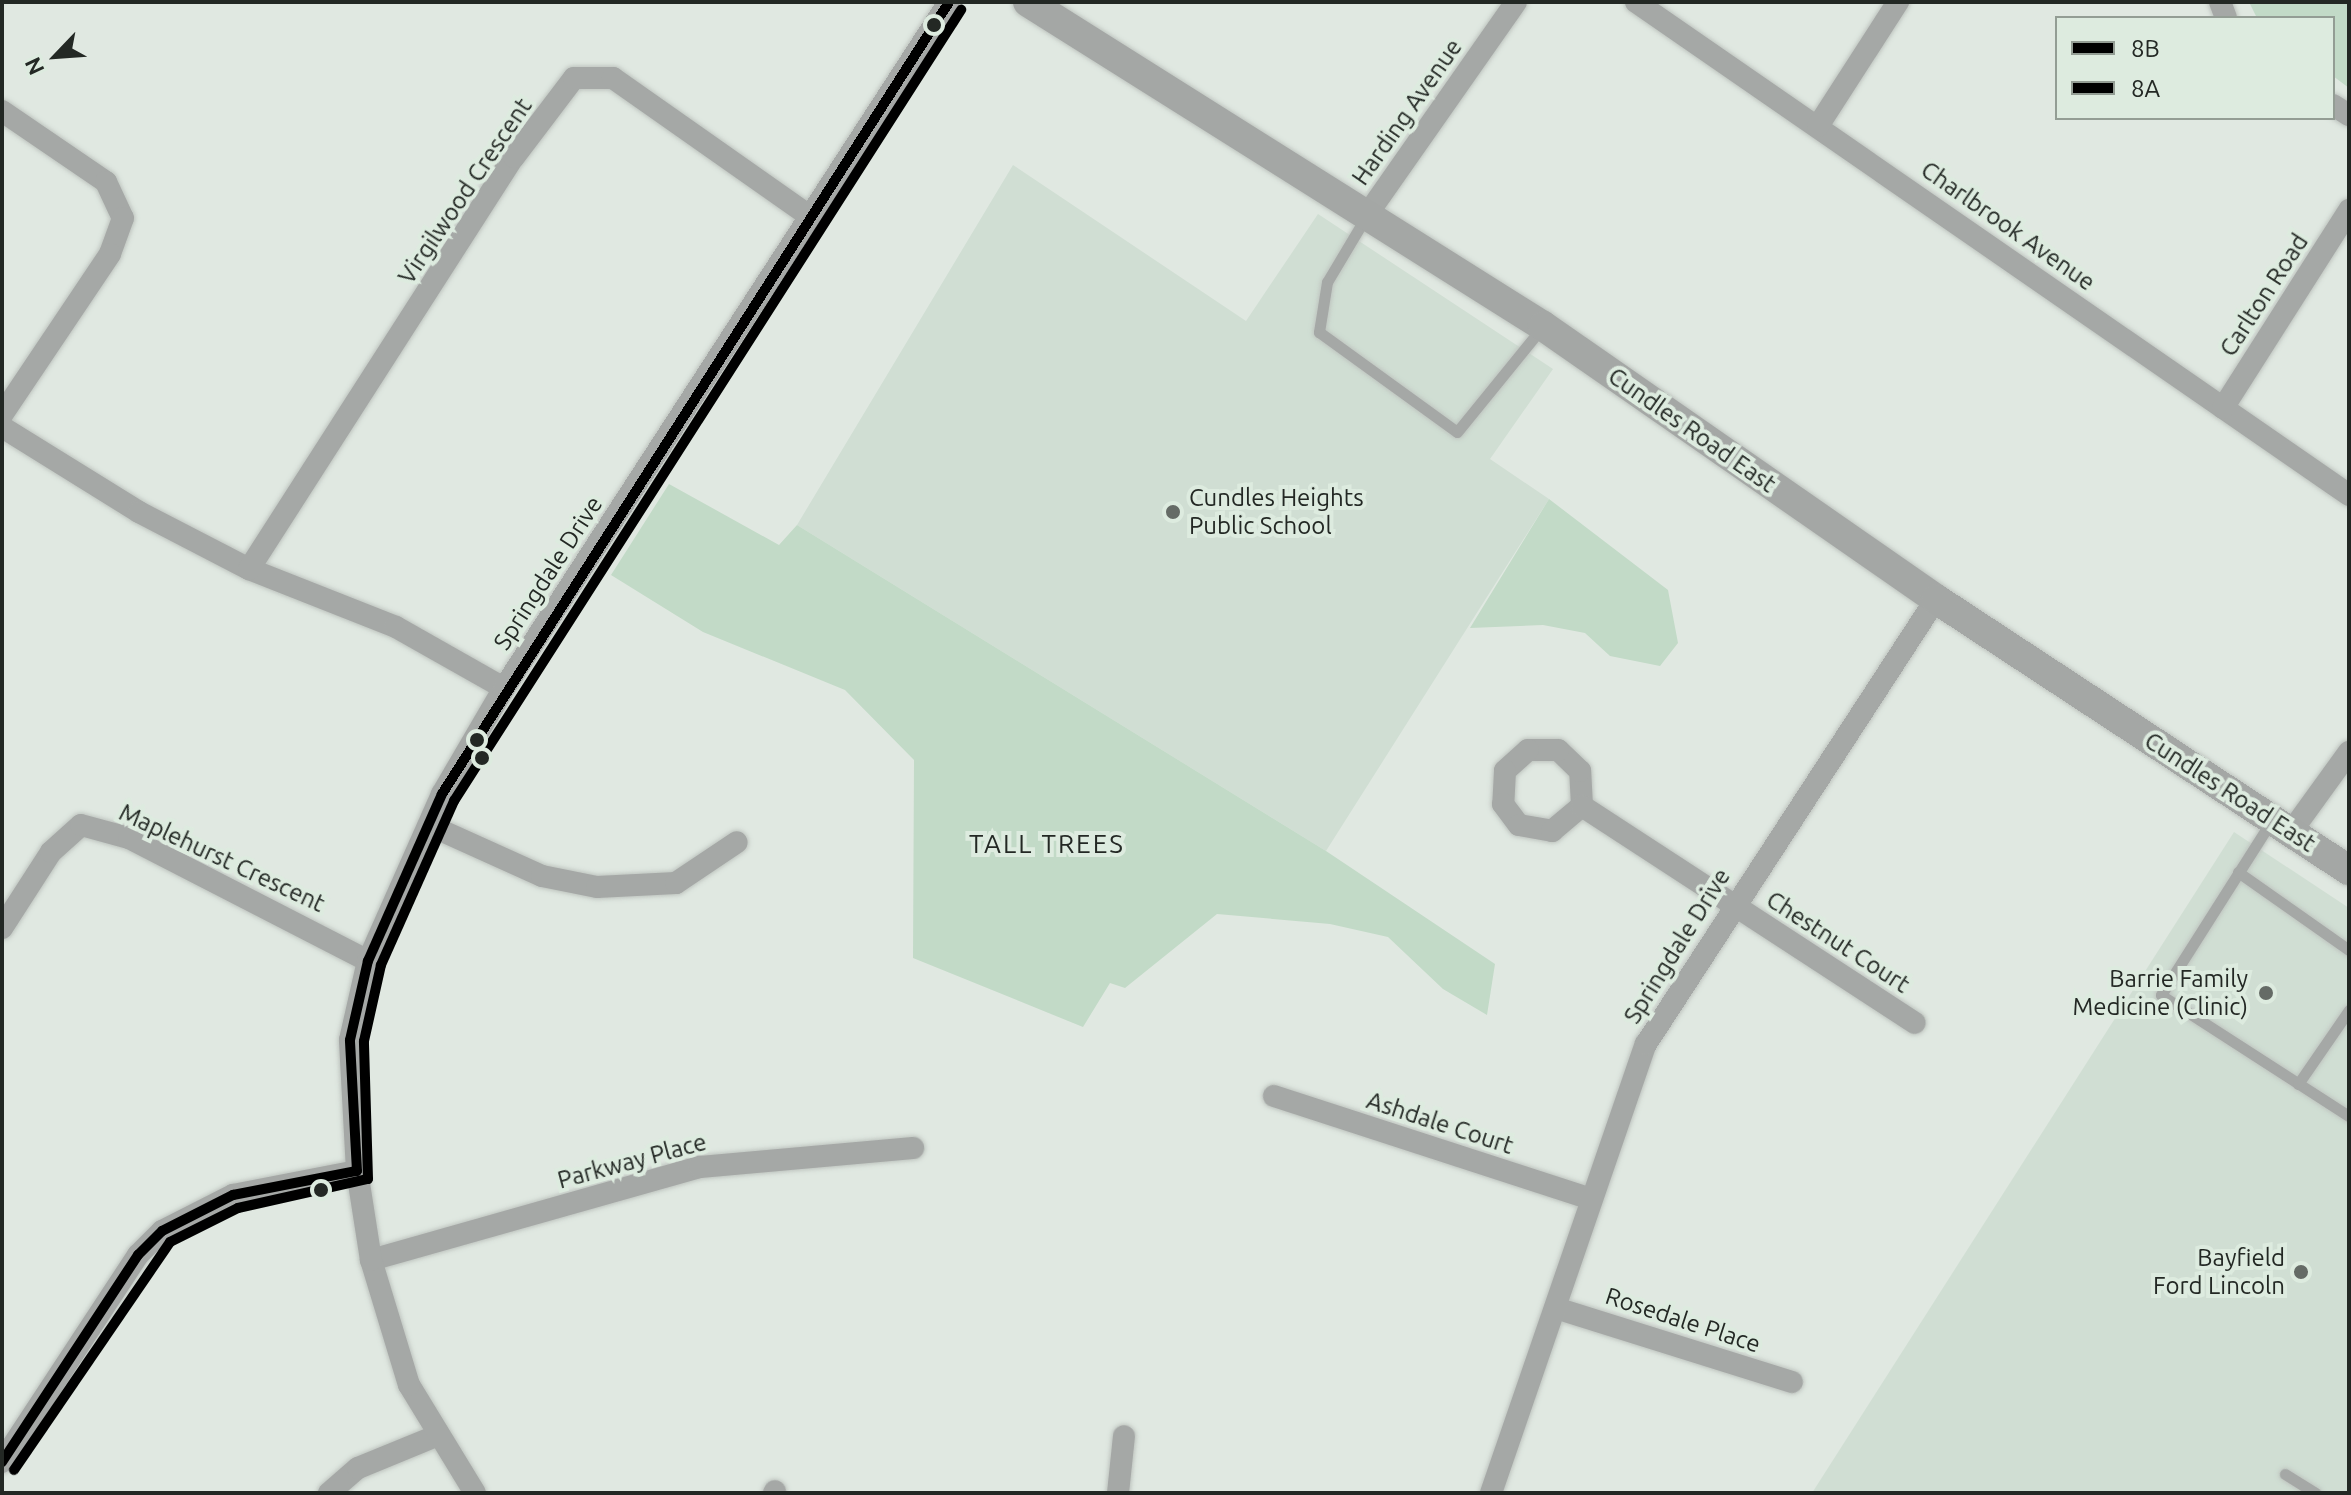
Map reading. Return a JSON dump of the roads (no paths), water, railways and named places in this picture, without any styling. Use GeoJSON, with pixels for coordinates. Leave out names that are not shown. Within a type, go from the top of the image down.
{"type":"FeatureCollection","features":[{"type":"Feature","properties":{"kind":"main road","name":"Cundles Road East"},"geometry":{"type":"LineString","coordinates":[[1028,2],[1369,212],[1543,326],[1936,599],[2349,870]]}},
{"type":"Feature","properties":{"kind":"street","name":"Springdale Drive"},"geometry":{"type":"LineString","coordinates":[[475,1493],[436,1436],[393,1344],[371,1260],[357,1171],[350,1040],[368,961],[429,825],[504,688],[949,2]]}},
{"type":"Feature","properties":{"kind":"street","name":"Harding Avenue"},"geometry":{"type":"LineString","coordinates":[[1369,212],[1516,2]]}},
{"type":"Feature","properties":{"kind":"street","name":"Charlbrook Avenue"},"geometry":{"type":"LineString","coordinates":[[1636,2],[2349,495]]}},
{"type":"Feature","properties":{"kind":"street"},"geometry":{"type":"LineString","coordinates":[[1818,126],[1898,2]]}},
{"type":"Feature","properties":{"kind":"street","name":"Virgilwood Crescent"},"geometry":{"type":"LineString","coordinates":[[249,569],[514,157],[574,78],[613,78],[809,216]]}},
{"type":"Feature","properties":{"kind":"street"},"geometry":{"type":"LineString","coordinates":[[2,111],[106,182],[123,218],[110,254],[2,415]]}},
{"type":"Feature","properties":{"kind":"street","name":"Carlton Road"},"geometry":{"type":"LineString","coordinates":[[2223,408],[2349,210]]}},
{"type":"Feature","properties":{"kind":"street"},"geometry":{"type":"LineString","coordinates":[[2,427],[249,569],[396,627],[504,688]]}},
{"type":"Feature","properties":{"kind":"street","name":"Springdale Drive"},"geometry":{"type":"LineString","coordinates":[[1491,1493],[1559,1309],[1591,1199],[1646,1044],[1733,905],[1936,599]]}},
{"type":"Feature","properties":{"kind":"street"},"geometry":{"type":"LineString","coordinates":[[2282,826],[2349,752]]}},
{"type":"Feature","properties":{"kind":"street","name":"Chestnut Court"},"geometry":{"type":"LineString","coordinates":[[1582,806],[1915,1023]]}},
{"type":"Feature","properties":{"kind":"street","name":"Maplehurst Crescent"},"geometry":{"type":"LineString","coordinates":[[2,928],[51,852],[81,825],[129,838],[368,961]]}},
{"type":"Feature","properties":{"kind":"street"},"geometry":{"type":"LineString","coordinates":[[429,825],[542,876],[597,887],[676,883],[737,842]]}},
{"type":"Feature","properties":{"kind":"street","name":"Ashdale Court"},"geometry":{"type":"LineString","coordinates":[[1274,1096],[1591,1199]]}},
{"type":"Feature","properties":{"kind":"street","name":"Parkway Place"},"geometry":{"type":"LineString","coordinates":[[371,1260],[700,1167],[913,1148]]}},
{"type":"Feature","properties":{"kind":"street"},"geometry":{"type":"LineString","coordinates":[[2,1462],[138,1255],[162,1231],[233,1195],[357,1171]]}},
{"type":"Feature","properties":{"kind":"street","name":"Rosedale Place"},"geometry":{"type":"LineString","coordinates":[[1559,1309],[1792,1382]]}},
{"type":"Feature","properties":{"kind":"street"},"geometry":{"type":"LineString","coordinates":[[329,1493],[358,1468],[436,1436]]}},
{"type":"Feature","properties":{"kind":"street"},"geometry":{"type":"LineString","coordinates":[[1118,1493],[1124,1436]]}},
{"type":"Feature","properties":{"kind":"lane"},"geometry":{"type":"LineString","coordinates":[[1369,212],[1327,282],[1319,332],[1457,432],[1543,326]]}},
{"type":"Feature","properties":{"kind":"lane"},"geometry":{"type":"LineString","coordinates":[[2282,826],[2238,872],[2161,995],[2349,1116]]}},
{"type":"Feature","properties":{"kind":"lane"},"geometry":{"type":"LineString","coordinates":[[2238,872],[2349,950]]}},
{"type":"Feature","properties":{"kind":"lane"},"geometry":{"type":"LineString","coordinates":[[2298,1084],[2349,1010]]}},
{"type":"Feature","properties":{"kind":"lane"},"geometry":{"type":"LineString","coordinates":[[2285,1474],[2315,1493]]}},
{"type":"Feature","properties":{"kind":"place","name":"Cundles Heights Public School"},"geometry":{"type":"Point","coordinates":[1173,512]}},
{"type":"Feature","properties":{"kind":"place","name":"Barrie Family Medicine (Clinic)"},"geometry":{"type":"Point","coordinates":[2266,993]}},
{"type":"Feature","properties":{"kind":"place","name":"Bayfield Ford Lincoln"},"geometry":{"type":"Point","coordinates":[2301,1272]}},
{"type":"Feature","properties":{"kind":"district","name":"TALL TREES"},"geometry":{"type":"Point","coordinates":[1047,844]}}]}
